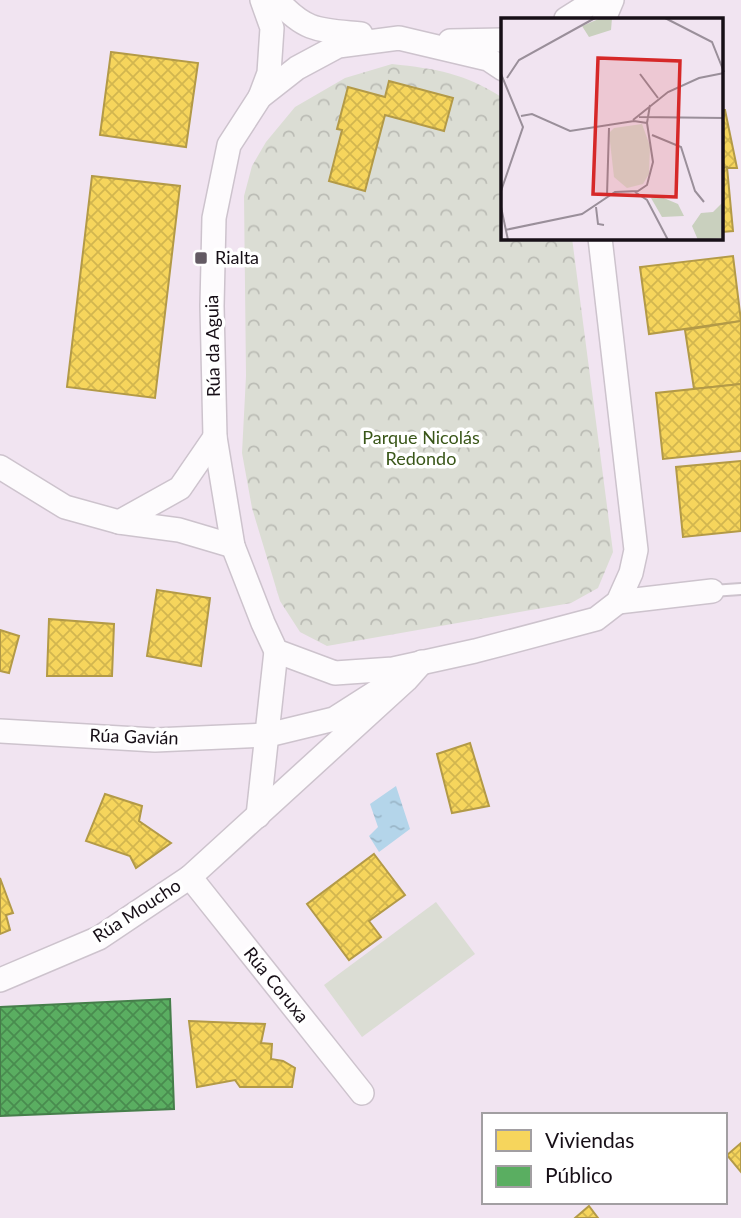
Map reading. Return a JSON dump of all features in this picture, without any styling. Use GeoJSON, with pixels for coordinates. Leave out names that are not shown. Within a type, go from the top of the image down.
{"type":"FeatureCollection","features":[{"type":"Feature","properties":{"kind":"street"},"geometry":{"type":"LineString","coordinates":[[260,97],[269,74],[272,28],[262,0]]}},
{"type":"Feature","properties":{"kind":"street"},"geometry":{"type":"LineString","coordinates":[[277,0],[297,21],[321,30],[409,39]]}},
{"type":"Feature","properties":{"kind":"street"},"geometry":{"type":"LineString","coordinates":[[568,18],[596,0]]}},
{"type":"Feature","properties":{"kind":"street"},"geometry":{"type":"LineString","coordinates":[[604,18],[612,0]]}},
{"type":"Feature","properties":{"kind":"street","name":"Rúa da Aguia"},"geometry":{"type":"LineString","coordinates":[[409,39],[488,59],[501,68]]}},
{"type":"Feature","properties":{"kind":"street","name":"Rúa da Aguia"},"geometry":{"type":"LineString","coordinates":[[276,651],[233,546],[215,437],[212,306],[214,218],[229,145],[260,97],[297,68],[338,46],[409,39],[501,40]]}},
{"type":"Feature","properties":{"kind":"street"},"geometry":{"type":"LineString","coordinates":[[258,816],[276,651],[335,674],[393,669],[475,651],[596,619],[618,602],[631,573],[636,550],[600,240]]}},
{"type":"Feature","properties":{"kind":"street"},"geometry":{"type":"LineString","coordinates":[[119,522],[180,488],[215,437]]}},
{"type":"Feature","properties":{"kind":"street"},"geometry":{"type":"LineString","coordinates":[[0,467],[65,507],[119,522],[179,530],[233,546]]}},
{"type":"Feature","properties":{"kind":"street"},"geometry":{"type":"LineString","coordinates":[[618,602],[712,592]]}},
{"type":"Feature","properties":{"kind":"street","name":"Rúa Moucho"},"geometry":{"type":"LineString","coordinates":[[0,980],[99,938],[190,877],[406,680],[422,662]]}},
{"type":"Feature","properties":{"kind":"street"},"geometry":{"type":"LineString","coordinates":[[268,736],[334,719],[383,687],[393,669]]}},
{"type":"Feature","properties":{"kind":"street","name":"Rúa Gavián"},"geometry":{"type":"LineString","coordinates":[[0,731],[155,740],[268,736]]}},
{"type":"Feature","properties":{"kind":"street","name":"Rúa Coruxa"},"geometry":{"type":"LineString","coordinates":[[190,877],[362,1093]]}},
{"type":"Feature","properties":{"kind":"lane"},"geometry":{"type":"LineString","coordinates":[[712,592],[741,589]]}},
{"type":"Feature","properties":{"kind":"green space","name":"Parque Nicolás Redondo"},"geometry":{"type":"Polygon","coordinates":[[[392,64],[450,74],[476,83],[501,97],[501,240],[572,240],[613,552],[598,588],[571,603],[327,646],[300,632],[280,601],[252,508],[242,453],[246,376],[244,196],[252,166],[266,142],[295,107],[345,78],[392,64]]]}},
{"type":"Feature","properties":{"kind":"green space"},"geometry":{"type":"Polygon","coordinates":[[[436,902],[475,954],[362,1037],[324,985],[436,902]]]}},
{"type":"Feature","properties":{"kind":"water"},"geometry":{"type":"Polygon","coordinates":[[[396,786],[410,829],[379,852],[369,836],[378,827],[370,804],[396,786]]]}},
{"type":"Feature","properties":{"kind":"building: Viviendas"},"geometry":{"type":"Polygon","coordinates":[[[111,52],[198,63],[186,147],[100,135],[111,52]]]}},
{"type":"Feature","properties":{"kind":"building: Viviendas"},"geometry":{"type":"Polygon","coordinates":[[[389,81],[453,98],[444,131],[385,115],[365,191],[329,181],[342,130],[337,129],[348,87],[385,97],[389,81]]]}},
{"type":"Feature","properties":{"kind":"building: Viviendas"},"geometry":{"type":"Polygon","coordinates":[[[724,110],[725,110],[737,168],[724,168],[724,110]]]}},
{"type":"Feature","properties":{"kind":"building: Viviendas"},"geometry":{"type":"Polygon","coordinates":[[[727,167],[733,231],[724,232],[724,168],[727,167]]]}},
{"type":"Feature","properties":{"kind":"building: Viviendas"},"geometry":{"type":"Polygon","coordinates":[[[92,176],[180,186],[155,398],[67,387],[92,176]]]}},
{"type":"Feature","properties":{"kind":"building: Viviendas"},"geometry":{"type":"Polygon","coordinates":[[[733,256],[741,321],[649,334],[640,267],[733,256]]]}},
{"type":"Feature","properties":{"kind":"building: Viviendas"},"geometry":{"type":"Polygon","coordinates":[[[741,321],[741,384],[694,389],[685,330],[741,321]]]}},
{"type":"Feature","properties":{"kind":"building: Viviendas"},"geometry":{"type":"Polygon","coordinates":[[[741,384],[741,451],[663,459],[656,393],[741,384]]]}},
{"type":"Feature","properties":{"kind":"building: Viviendas"},"geometry":{"type":"Polygon","coordinates":[[[741,461],[741,531],[683,537],[676,467],[741,461]]]}},
{"type":"Feature","properties":{"kind":"building: Viviendas"},"geometry":{"type":"Polygon","coordinates":[[[157,590],[210,598],[201,666],[147,656],[157,590]]]}},
{"type":"Feature","properties":{"kind":"building: Viviendas"},"geometry":{"type":"Polygon","coordinates":[[[49,619],[114,624],[112,676],[47,676],[49,619]]]}},
{"type":"Feature","properties":{"kind":"building: Viviendas"},"geometry":{"type":"Polygon","coordinates":[[[0,630],[19,636],[9,673],[0,671],[0,630]]]}},
{"type":"Feature","properties":{"kind":"building: Viviendas"},"geometry":{"type":"Polygon","coordinates":[[[470,743],[489,806],[452,813],[437,754],[470,743]]]}},
{"type":"Feature","properties":{"kind":"building: Viviendas"},"geometry":{"type":"Polygon","coordinates":[[[105,794],[142,806],[139,821],[171,843],[136,868],[130,856],[86,841],[105,794]]]}},
{"type":"Feature","properties":{"kind":"building: Viviendas"},"geometry":{"type":"Polygon","coordinates":[[[374,854],[405,895],[369,921],[381,937],[349,960],[307,904],[374,854]]]}},
{"type":"Feature","properties":{"kind":"building: Viviendas"},"geometry":{"type":"Polygon","coordinates":[[[0,878],[13,913],[6,915],[10,930],[0,934],[0,878]]]}},
{"type":"Feature","properties":{"kind":"building: Viviendas"},"geometry":{"type":"Polygon","coordinates":[[[189,1021],[265,1024],[261,1043],[272,1044],[271,1059],[283,1061],[295,1068],[292,1087],[240,1087],[235,1080],[197,1087],[189,1021]]]}},
{"type":"Feature","properties":{"kind":"building: Viviendas"},"geometry":{"type":"Polygon","coordinates":[[[741,1143],[741,1172],[727,1155],[741,1143]]]}},
{"type":"Feature","properties":{"kind":"building: Viviendas"},"geometry":{"type":"Polygon","coordinates":[[[589,1206],[598,1218],[575,1218],[589,1206]]]}},
{"type":"Feature","properties":{"kind":"building: Público"},"geometry":{"type":"Polygon","coordinates":[[[170,999],[174,1109],[0,1116],[0,1007],[170,999]]]}},
{"type":"Feature","properties":{"kind":"place","name":"Rialta"},"geometry":{"type":"Point","coordinates":[201,258]}}]}
